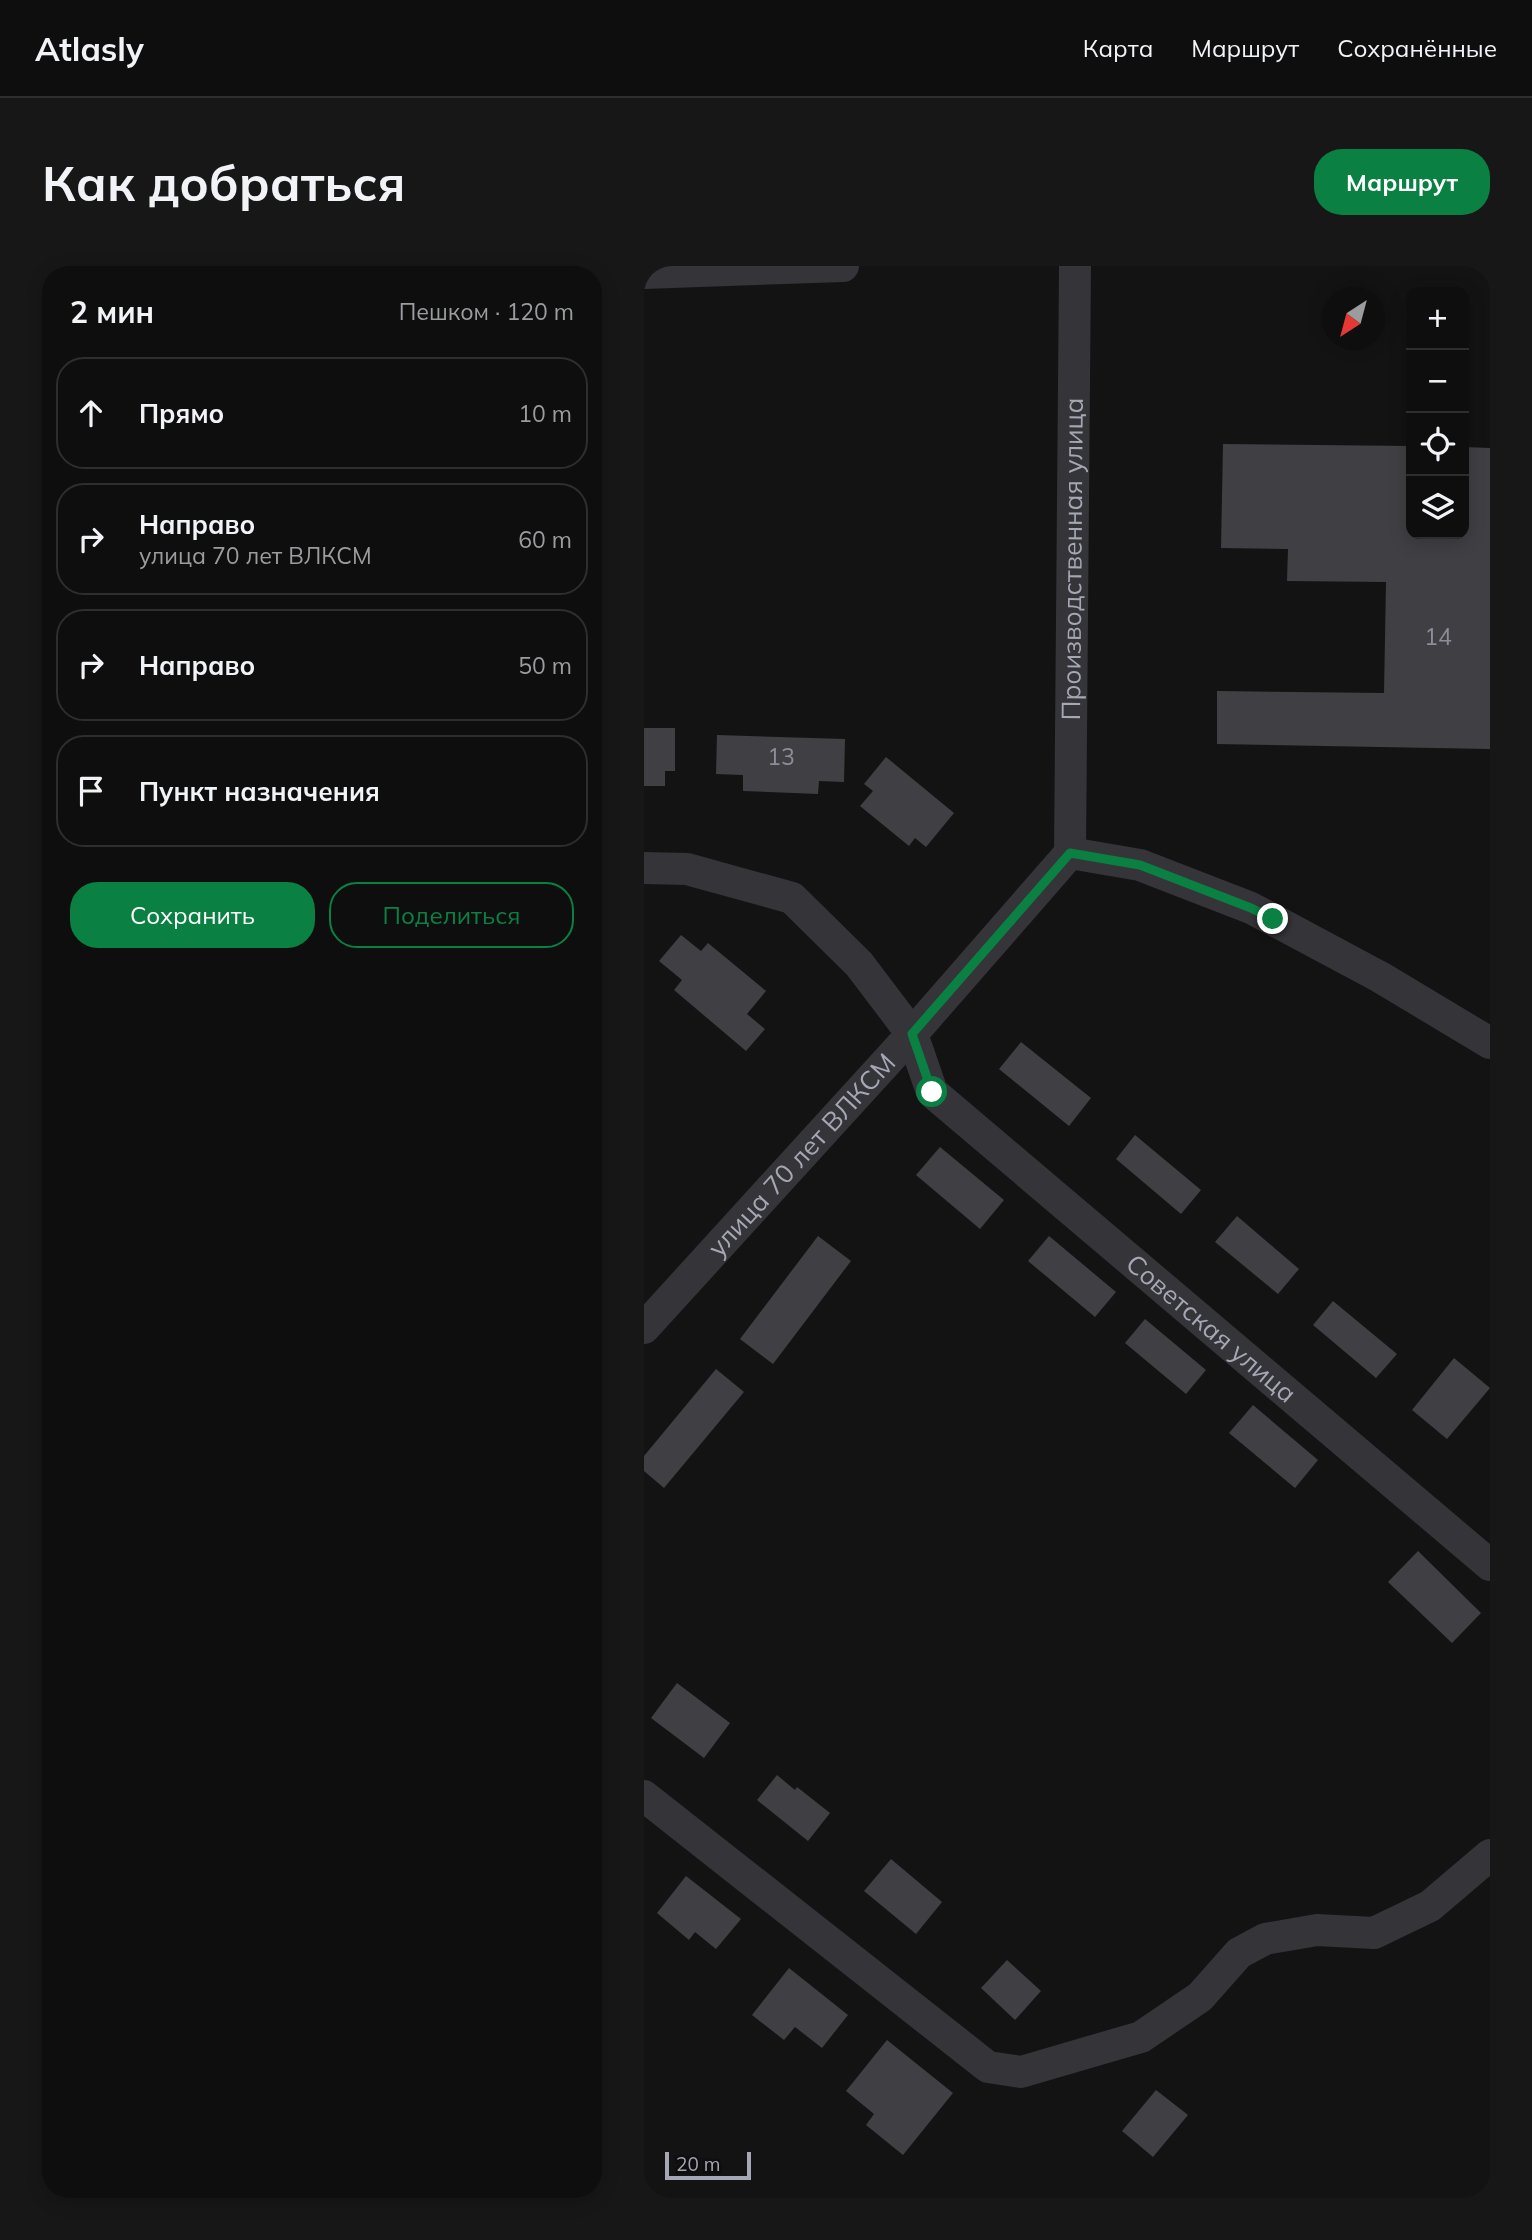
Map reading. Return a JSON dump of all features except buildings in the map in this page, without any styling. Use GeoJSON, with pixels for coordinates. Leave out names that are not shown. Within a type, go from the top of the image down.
{"type":"FeatureCollection","features":[{"type":"Feature","properties":{"kind":"street"},"geometry":{"type":"LineString","coordinates":[[644,273],[843,266]]}},
{"type":"Feature","properties":{"kind":"street","name":"Производственная улица"},"geometry":{"type":"LineString","coordinates":[[1070,853],[1075,266]]}},
{"type":"Feature","properties":{"kind":"street"},"geometry":{"type":"LineString","coordinates":[[1070,853],[1140,865],[1251,908],[1380,977],[1490,1043]]}},
{"type":"Feature","properties":{"kind":"street","name":"улица 70 лет ВЛКСМ"},"geometry":{"type":"LineString","coordinates":[[644,1328],[912,1034],[1070,853]]}},
{"type":"Feature","properties":{"kind":"street"},"geometry":{"type":"LineString","coordinates":[[644,867],[687,869],[792,898],[859,964],[912,1034]]}},
{"type":"Feature","properties":{"kind":"street","name":"Советская улица"},"geometry":{"type":"LineString","coordinates":[[912,1034],[932,1092],[1490,1564]]}},
{"type":"Feature","properties":{"kind":"street"},"geometry":{"type":"LineString","coordinates":[[644,1796],[988,2067],[1021,2072],[1141,2036],[1200,1997],[1239,1954],[1265,1939],[1317,1930],[1374,1933],[1430,1906],[1490,1854]]}},
{"type":"Feature","properties":{"kind":"route"},"geometry":{"type":"LineString","coordinates":[[932,1092],[912,1034],[1070,853],[1140,865],[1273,919]]}}]}
